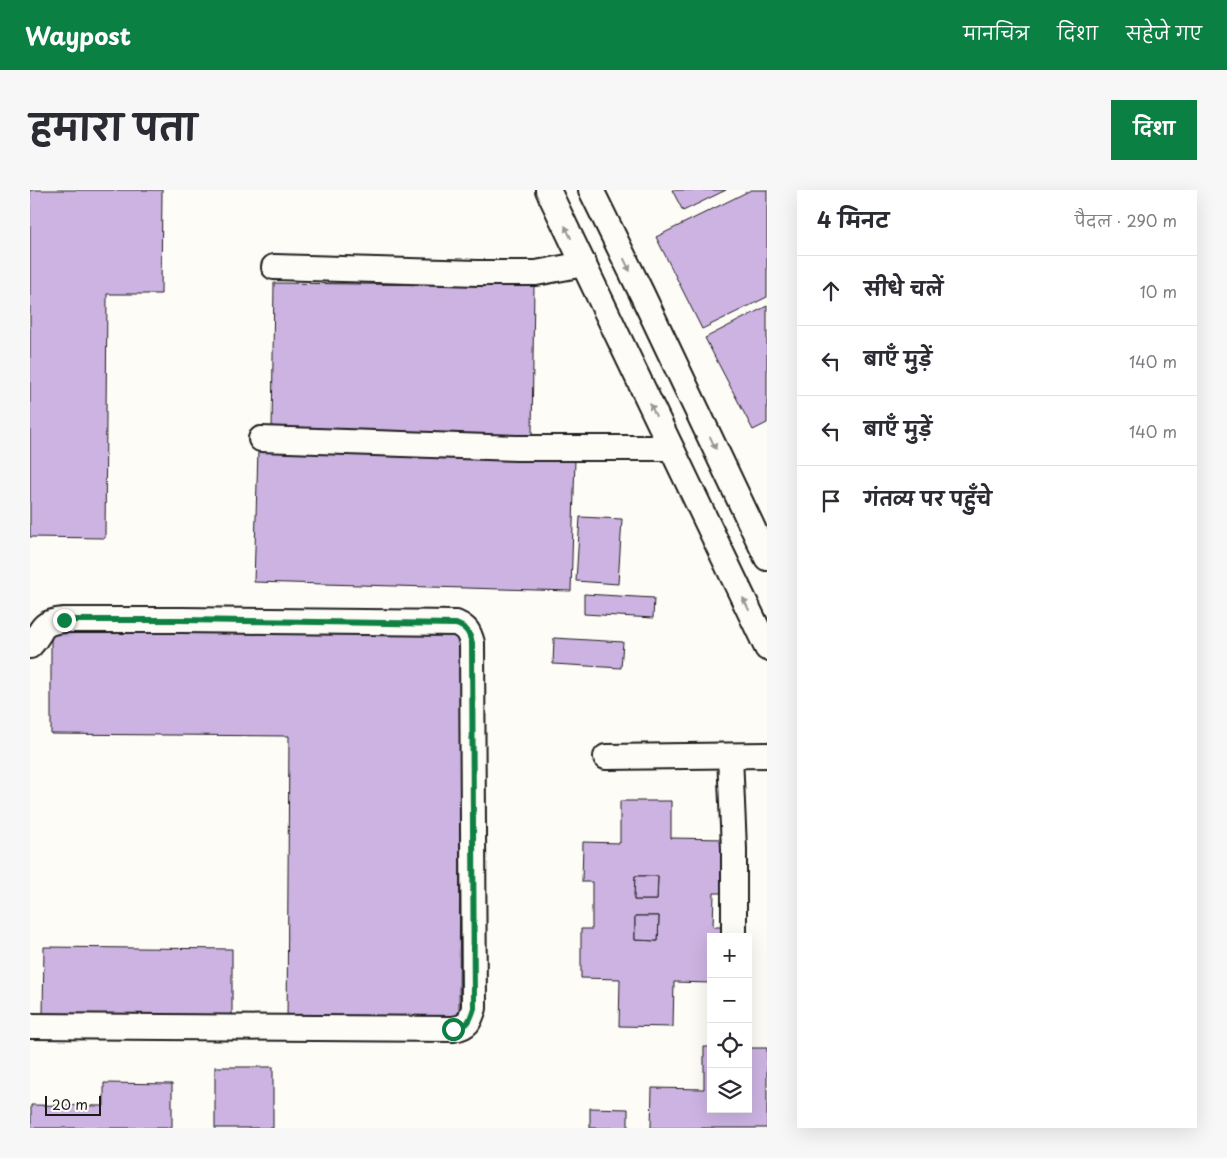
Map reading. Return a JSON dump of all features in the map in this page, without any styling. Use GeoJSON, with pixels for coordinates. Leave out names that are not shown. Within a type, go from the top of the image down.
{"type":"FeatureCollection","features":[{"type":"Feature","properties":{"kind":"street"},"geometry":{"type":"LineString","coordinates":[[548,190],[767,648]]}},
{"type":"Feature","properties":{"kind":"street"},"geometry":{"type":"LineString","coordinates":[[591,190],[767,558]]}},
{"type":"Feature","properties":{"kind":"street"},"geometry":{"type":"LineString","coordinates":[[274,267],[536,273],[584,264]]}},
{"type":"Feature","properties":{"kind":"street"},"geometry":{"type":"LineString","coordinates":[[261,440],[516,448],[671,448]]}},
{"type":"Feature","properties":{"kind":"street"},"geometry":{"type":"LineString","coordinates":[[30,646],[44,626],[54,621],[64,620],[456,624],[464,627],[472,643],[474,1008],[471,1018],[466,1024],[461,1028],[453,1029],[30,1026]]}},
{"type":"Feature","properties":{"kind":"street"},"geometry":{"type":"LineString","coordinates":[[606,757],[767,755]]}},
{"type":"Feature","properties":{"kind":"street"},"geometry":{"type":"LineString","coordinates":[[730,756],[734,849],[734,933]]}},
{"type":"Feature","properties":{"kind":"building"},"geometry":{"type":"Polygon","coordinates":[[[30,190],[162,190],[161,294],[107,294],[105,538],[30,537],[30,190]]]}},
{"type":"Feature","properties":{"kind":"building"},"geometry":{"type":"Polygon","coordinates":[[[672,190],[726,190],[683,211],[672,190]]]}},
{"type":"Feature","properties":{"kind":"building"},"geometry":{"type":"Polygon","coordinates":[[[751,190],[767,190],[767,297],[702,329],[656,237],[751,190]]]}},
{"type":"Feature","properties":{"kind":"building"},"geometry":{"type":"Polygon","coordinates":[[[274,283],[534,286],[532,435],[272,431],[274,283]]]}},
{"type":"Feature","properties":{"kind":"building"},"geometry":{"type":"Polygon","coordinates":[[[767,306],[767,423],[753,430],[705,338],[767,306]]]}},
{"type":"Feature","properties":{"kind":"building"},"geometry":{"type":"Polygon","coordinates":[[[258,450],[575,459],[571,591],[254,582],[258,450]]]}},
{"type":"Feature","properties":{"kind":"building"},"geometry":{"type":"Polygon","coordinates":[[[580,517],[622,519],[618,584],[576,581],[580,517]]]}},
{"type":"Feature","properties":{"kind":"building"},"geometry":{"type":"Polygon","coordinates":[[[584,594],[654,598],[653,618],[584,614],[584,594]]]}},
{"type":"Feature","properties":{"kind":"building"},"geometry":{"type":"Polygon","coordinates":[[[51,629],[461,632],[459,1026],[287,1024],[289,736],[51,734],[51,629]]]}},
{"type":"Feature","properties":{"kind":"building"},"geometry":{"type":"Polygon","coordinates":[[[554,638],[623,642],[621,668],[553,664],[554,638]]]}},
{"type":"Feature","properties":{"kind":"building"},"geometry":{"type":"Polygon","coordinates":[[[620,801],[671,801],[671,838],[725,839],[724,893],[714,893],[713,927],[724,927],[724,933],[707,933],[707,983],[674,982],[673,1027],[619,1026],[620,979],[581,978],[581,929],[592,929],[592,882],[582,882],[583,842],[620,843],[620,801]],[[635,876],[634,900],[657,900],[658,876],[635,876]],[[635,916],[635,940],[658,941],[659,916],[635,916]]]}},
{"type":"Feature","properties":{"kind":"building"},"geometry":{"type":"Polygon","coordinates":[[[635,876],[658,876],[657,900],[634,900],[635,876]]]}},
{"type":"Feature","properties":{"kind":"building"},"geometry":{"type":"Polygon","coordinates":[[[635,916],[659,916],[658,941],[635,940],[635,916]]]}},
{"type":"Feature","properties":{"kind":"building"},"geometry":{"type":"Polygon","coordinates":[[[44,947],[232,949],[232,1015],[43,1014],[44,947]]]}},
{"type":"Feature","properties":{"kind":"building"},"geometry":{"type":"Polygon","coordinates":[[[704,1047],[707,1047],[707,1113],[752,1113],[752,1048],[767,1048],[767,1128],[651,1128],[652,1088],[704,1089],[704,1047]]]}},
{"type":"Feature","properties":{"kind":"building"},"geometry":{"type":"Polygon","coordinates":[[[215,1067],[273,1067],[273,1128],[215,1128],[215,1067]]]}},
{"type":"Feature","properties":{"kind":"building"},"geometry":{"type":"Polygon","coordinates":[[[104,1083],[172,1084],[172,1128],[31,1128],[31,1105],[104,1106],[104,1083]]]}},
{"type":"Feature","properties":{"kind":"building"},"geometry":{"type":"Polygon","coordinates":[[[590,1108],[628,1109],[628,1128],[590,1128],[590,1108]]]}},
{"type":"Feature","properties":{"kind":"route"},"geometry":{"type":"LineString","coordinates":[[64,620],[456,624],[464,627],[472,643],[474,1008],[471,1018],[466,1024],[461,1028],[453,1029]]}}]}
